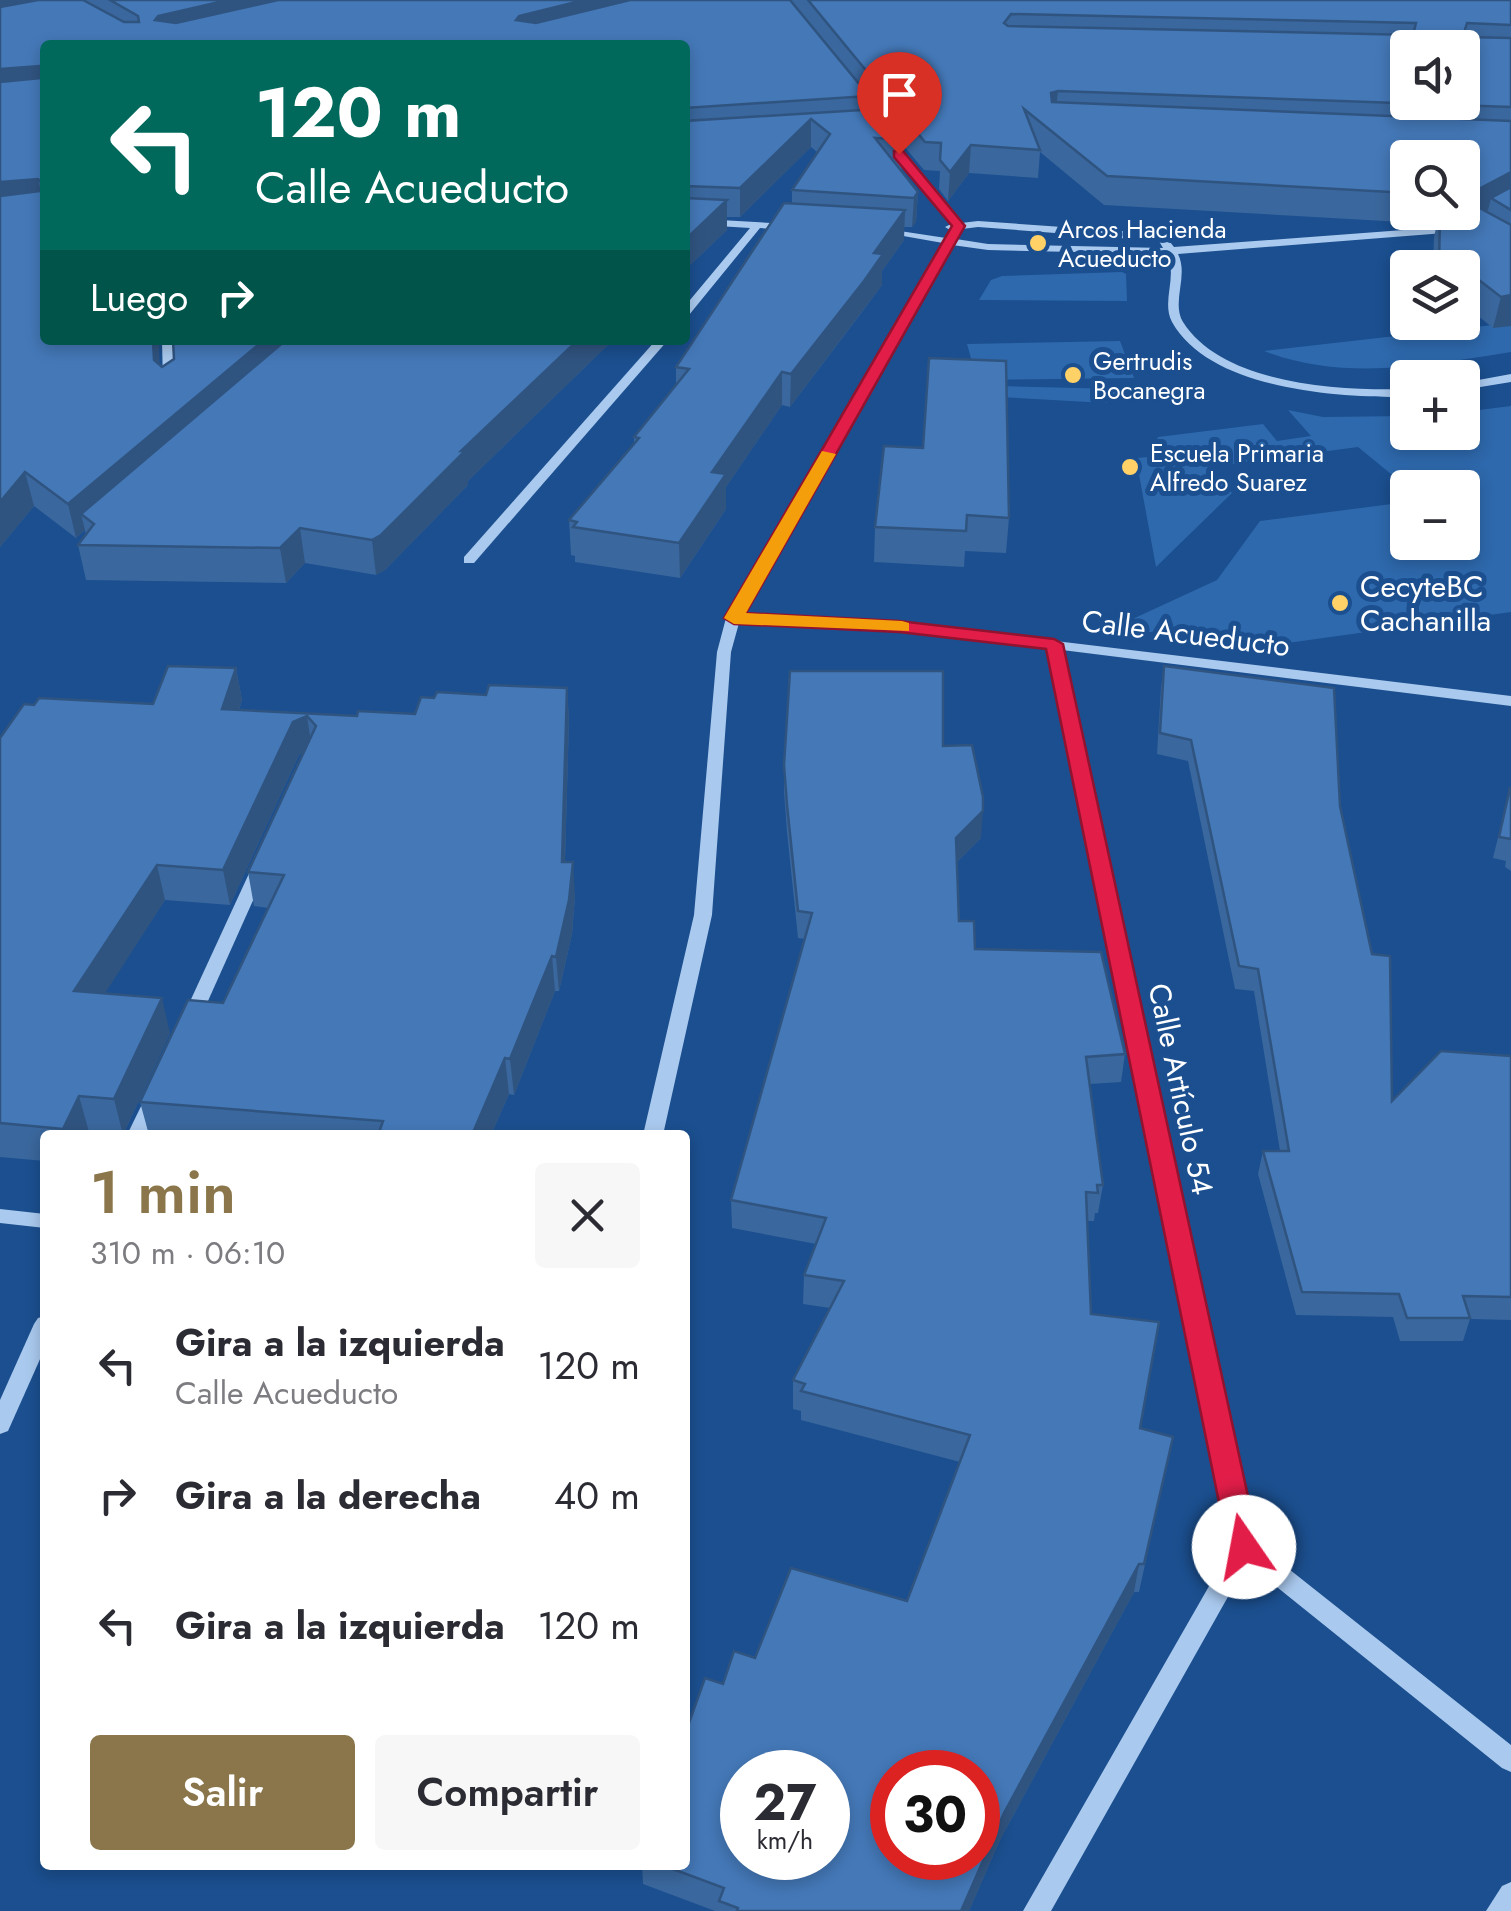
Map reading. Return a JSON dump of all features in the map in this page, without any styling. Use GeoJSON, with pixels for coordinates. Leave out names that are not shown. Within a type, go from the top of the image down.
{"type":"FeatureCollection","features":[{"type":"Feature","properties":{"kind":"street"},"geometry":{"type":"LineString","coordinates":[[879,130],[958,226]]}},
{"type":"Feature","properties":{"kind":"street"},"geometry":{"type":"LineString","coordinates":[[690,222],[811,228]]}},
{"type":"Feature","properties":{"kind":"street"},"geometry":{"type":"LineString","coordinates":[[900,232],[978,224],[1162,237],[1214,246]]}},
{"type":"Feature","properties":{"kind":"street"},"geometry":{"type":"LineString","coordinates":[[690,307],[758,226]]}},
{"type":"Feature","properties":{"kind":"street"},"geometry":{"type":"LineString","coordinates":[[655,1130],[703,915],[724,652],[734,618],[958,226]]}},
{"type":"Feature","properties":{"kind":"street"},"geometry":{"type":"LineString","coordinates":[[864,230],[988,246],[1169,251],[1442,230]]}},
{"type":"Feature","properties":{"kind":"street"},"geometry":{"type":"LineString","coordinates":[[1162,237],[1177,264],[1174,312],[1179,324],[1227,364],[1274,382],[1390,392]]}},
{"type":"Feature","properties":{"kind":"street"},"geometry":{"type":"LineString","coordinates":[[168,345],[170,392]]}},
{"type":"Feature","properties":{"kind":"street"},"geometry":{"type":"LineString","coordinates":[[469,560],[658,345]]}},
{"type":"Feature","properties":{"kind":"street"},"geometry":{"type":"LineString","coordinates":[[1480,383],[1511,378]]}},
{"type":"Feature","properties":{"kind":"street","name":"Calle Acueducto"},"geometry":{"type":"LineString","coordinates":[[734,618],[899,626],[1511,701]]}},
{"type":"Feature","properties":{"kind":"street","name":"Calle Artículo 54"},"geometry":{"type":"LineString","coordinates":[[1054,644],[1244,1547]]}},
{"type":"Feature","properties":{"kind":"street"},"geometry":{"type":"LineString","coordinates":[[178,1045],[269,847]]}},
{"type":"Feature","properties":{"kind":"street"},"geometry":{"type":"LineString","coordinates":[[139,1130],[162,1081]]}},
{"type":"Feature","properties":{"kind":"street"},"geometry":{"type":"LineString","coordinates":[[0,1216],[40,1220]]}},
{"type":"Feature","properties":{"kind":"street"},"geometry":{"type":"LineString","coordinates":[[0,1425],[40,1335]]}},
{"type":"Feature","properties":{"kind":"street"},"geometry":{"type":"LineString","coordinates":[[1036,1911],[1244,1547],[1511,1760]]}},
{"type":"Feature","properties":{"kind":"street"},"geometry":{"type":"LineString","coordinates":[[1499,1911],[1511,1895]]}},
{"type":"Feature","properties":{"kind":"shaded area"},"geometry":{"type":"Polygon","coordinates":[[[1126,274],[1127,301],[979,300],[991,280],[1002,276],[1126,274]]]}},
{"type":"Feature","properties":{"kind":"shaded area"},"geometry":{"type":"Polygon","coordinates":[[[1511,323],[1511,352],[1457,360],[1390,360],[1390,368],[1355,368],[1325,366],[1264,351],[1390,337],[1390,340],[1480,340],[1480,327],[1511,323]]]}},
{"type":"Feature","properties":{"kind":"shaded area"},"geometry":{"type":"Polygon","coordinates":[[[1120,341],[1134,378],[977,380],[967,344],[1120,341]]]}},
{"type":"Feature","properties":{"kind":"shaded area"},"geometry":{"type":"Polygon","coordinates":[[[999,386],[1120,389],[1106,403],[999,397],[999,386]]]}},
{"type":"Feature","properties":{"kind":"shaded area","name":"CecyteBC Cachanilla"},"geometry":{"type":"Polygon","coordinates":[[[1511,406],[1511,612],[1273,645],[1113,628],[1217,580],[1260,521],[1390,504],[1390,560],[1480,560],[1480,470],[1390,470],[1390,473],[1358,447],[1209,467],[1232,493],[1156,567],[1136,458],[1149,457],[1158,437],[1263,424],[1277,441],[1311,436],[1288,410],[1323,417],[1390,416],[1390,450],[1480,450],[1480,410],[1511,406]]]}},
{"type":"Feature","properties":{"kind":"building"},"geometry":{"type":"Polygon","coordinates":[[[38,0],[83,0],[124,22],[139,22],[138,16],[110,0],[228,0],[158,16],[155,20],[176,23],[278,0],[584,0],[516,20],[536,23],[630,0],[790,0],[869,96],[690,108],[690,40],[40,40],[40,70],[39,66],[0,69],[0,7],[38,0]]]}},
{"type":"Feature","properties":{"kind":"building"},"geometry":{"type":"Polygon","coordinates":[[[808,0],[1511,0],[1511,25],[1467,23],[1465,30],[1414,30],[1416,23],[1011,14],[1004,23],[1390,34],[1390,103],[1058,91],[1051,93],[1052,102],[1390,116],[1390,120],[1511,121],[1511,172],[1480,188],[1480,140],[1390,140],[1390,192],[1107,176],[1024,109],[1040,150],[971,145],[950,172],[940,160],[941,143],[925,142],[808,0]]]}},
{"type":"Feature","properties":{"kind":"building"},"geometry":{"type":"Polygon","coordinates":[[[1480,37],[1511,38],[1511,107],[1480,106],[1480,37]]]}},
{"type":"Feature","properties":{"kind":"building"},"geometry":{"type":"Polygon","coordinates":[[[40,78],[40,181],[0,182],[0,82],[40,78]]]}},
{"type":"Feature","properties":{"kind":"building"},"geometry":{"type":"Polygon","coordinates":[[[878,109],[904,140],[875,138],[918,192],[914,198],[792,190],[830,134],[811,119],[740,188],[690,186],[690,121],[878,109]]]}},
{"type":"Feature","properties":{"kind":"building"},"geometry":{"type":"Polygon","coordinates":[[[1511,187],[1511,210],[1491,198],[1511,187]]]}},
{"type":"Feature","properties":{"kind":"building"},"geometry":{"type":"Polygon","coordinates":[[[40,191],[40,345],[153,345],[154,360],[162,367],[174,359],[173,345],[258,345],[68,504],[25,472],[0,502],[0,196],[40,191]]]}},
{"type":"Feature","properties":{"kind":"building"},"geometry":{"type":"Polygon","coordinates":[[[690,198],[727,200],[690,235],[690,198]]]}},
{"type":"Feature","properties":{"kind":"building"},"geometry":{"type":"Polygon","coordinates":[[[784,203],[905,210],[874,253],[883,254],[864,281],[791,374],[782,372],[712,472],[726,474],[679,543],[573,527],[577,522],[569,520],[639,438],[634,437],[689,369],[676,367],[784,203]]]}},
{"type":"Feature","properties":{"kind":"building"},"geometry":{"type":"Polygon","coordinates":[[[1480,208],[1511,225],[1511,295],[1501,297],[1480,281],[1480,250],[1439,250],[1440,230],[1480,230],[1480,208]]]}},
{"type":"Feature","properties":{"kind":"building"},"geometry":{"type":"Polygon","coordinates":[[[280,345],[573,345],[372,540],[300,528],[280,548],[78,545],[94,524],[81,514],[280,345]]]}},
{"type":"Feature","properties":{"kind":"building"},"geometry":{"type":"Polygon","coordinates":[[[929,358],[1006,361],[1009,518],[967,515],[966,531],[875,527],[884,446],[923,448],[929,358]]]}},
{"type":"Feature","properties":{"kind":"building"},"geometry":{"type":"Polygon","coordinates":[[[168,666],[236,668],[222,709],[357,716],[358,711],[415,714],[421,697],[434,698],[437,692],[486,695],[489,685],[567,688],[562,862],[573,862],[569,900],[556,957],[552,956],[510,1059],[505,1058],[474,1130],[380,1130],[383,1121],[140,1102],[188,1000],[223,1003],[284,875],[248,872],[316,726],[307,716],[293,722],[223,870],[157,865],[74,991],[162,998],[114,1099],[79,1096],[63,1129],[0,1123],[0,738],[24,704],[34,705],[39,698],[153,704],[168,666]]]}},
{"type":"Feature","properties":{"kind":"building"},"geometry":{"type":"Polygon","coordinates":[[[1164,666],[1334,688],[1340,806],[1372,954],[1390,956],[1392,1101],[1441,1051],[1511,1056],[1511,1297],[1463,1296],[1470,1318],[1407,1318],[1399,1294],[1302,1292],[1263,1151],[1289,1151],[1258,969],[1239,966],[1191,740],[1160,733],[1164,666]]]}},
{"type":"Feature","properties":{"kind":"building"},"geometry":{"type":"Polygon","coordinates":[[[790,671],[943,671],[943,746],[972,745],[983,797],[983,811],[956,838],[959,921],[974,921],[975,949],[1101,952],[1125,1054],[1086,1057],[1103,1185],[1097,1185],[1098,1193],[1086,1192],[1091,1314],[1159,1322],[1140,1428],[1173,1437],[1144,1564],[1139,1564],[1000,1822],[1000,1750],[870,1750],[870,1880],[975,1880],[961,1911],[737,1911],[738,1908],[719,1901],[724,1888],[675,1870],[690,1870],[690,1720],[705,1678],[723,1684],[734,1651],[755,1658],[791,1568],[907,1601],[970,1435],[801,1391],[805,1384],[793,1380],[844,1281],[804,1275],[826,1218],[731,1200],[812,913],[798,911],[784,765],[790,671]]]}},
{"type":"Feature","properties":{"kind":"building"},"geometry":{"type":"Polygon","coordinates":[[[1511,788],[1511,839],[1499,837],[1511,788]]]}},
{"type":"Feature","properties":{"kind":"slow traffic"},"geometry":{"type":"LineString","coordinates":[[828,454],[734,618],[902,627]]}},
{"type":"Feature","properties":{"kind":"place","name":"Arcos Hacienda Acueducto"},"geometry":{"type":"Point","coordinates":[1038,243]}},
{"type":"Feature","properties":{"kind":"place","name":"Gertrudis Bocanegra"},"geometry":{"type":"Point","coordinates":[1073,375]}},
{"type":"Feature","properties":{"kind":"place","name":"Escuela Primaria Alfredo Suarez"},"geometry":{"type":"Point","coordinates":[1130,467]}},
{"type":"Feature","properties":{"kind":"place","name":"CecyteBC Cachanilla"},"geometry":{"type":"Point","coordinates":[1340,603]}},
{"type":"Feature","properties":{"kind":"route"},"geometry":{"type":"LineString","coordinates":[[899,154],[958,226],[734,618],[899,626],[1054,644],[1244,1547]]}}]}
